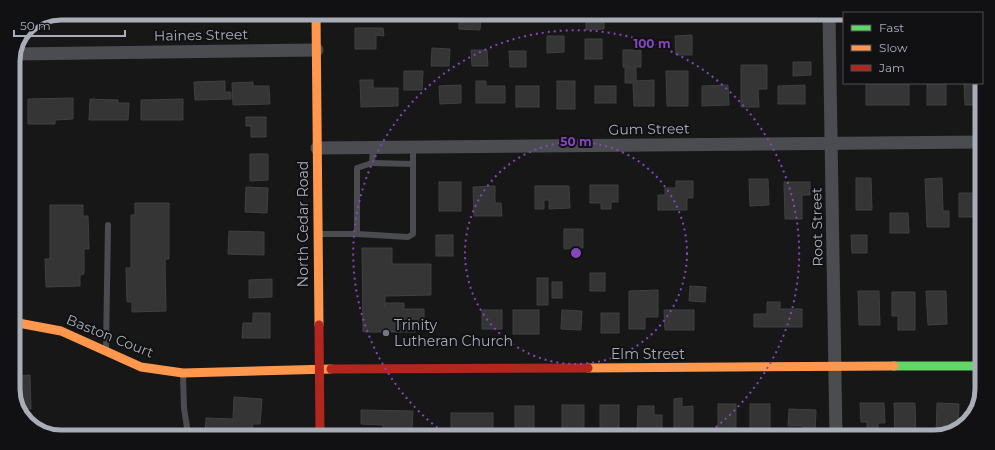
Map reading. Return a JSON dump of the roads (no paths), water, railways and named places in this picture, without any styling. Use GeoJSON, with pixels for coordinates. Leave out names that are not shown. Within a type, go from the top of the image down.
{"type":"FeatureCollection","features":[{"type":"Feature","properties":{"kind":"street","name":"North Cedar Road"},"geometry":{"type":"LineString","coordinates":[[316,20],[318,369],[320,430]]}},
{"type":"Feature","properties":{"kind":"street","name":"Root Street"},"geometry":{"type":"LineString","coordinates":[[829,20],[836,430]]}},
{"type":"Feature","properties":{"kind":"street","name":"Haines Street"},"geometry":{"type":"LineString","coordinates":[[21,54],[316,50]]}},
{"type":"Feature","properties":{"kind":"street","name":"Gum Street"},"geometry":{"type":"LineString","coordinates":[[317,148],[975,142]]}},
{"type":"Feature","properties":{"kind":"street","name":"Baston Court"},"geometry":{"type":"LineString","coordinates":[[20,323],[61,331],[141,367],[183,373],[318,369]]}},
{"type":"Feature","properties":{"kind":"street","name":"Elm Street"},"geometry":{"type":"LineString","coordinates":[[318,369],[975,366]]}},
{"type":"Feature","properties":{"kind":"lane"},"geometry":{"type":"LineString","coordinates":[[372,163],[373,148]]}},
{"type":"Feature","properties":{"kind":"lane"},"geometry":{"type":"LineString","coordinates":[[317,234],[357,234],[408,237],[413,234],[413,148]]}},
{"type":"Feature","properties":{"kind":"lane"},"geometry":{"type":"LineString","coordinates":[[357,234],[357,168],[372,163],[413,164]]}},
{"type":"Feature","properties":{"kind":"lane"},"geometry":{"type":"LineString","coordinates":[[106,350],[108,225]]}},
{"type":"Feature","properties":{"kind":"lane"},"geometry":{"type":"LineString","coordinates":[[183,373],[184,408],[187,430]]}},
{"type":"Feature","properties":{"kind":"place","name":"Trinity Lutheran Church"},"geometry":{"type":"Point","coordinates":[386,333]}}]}
